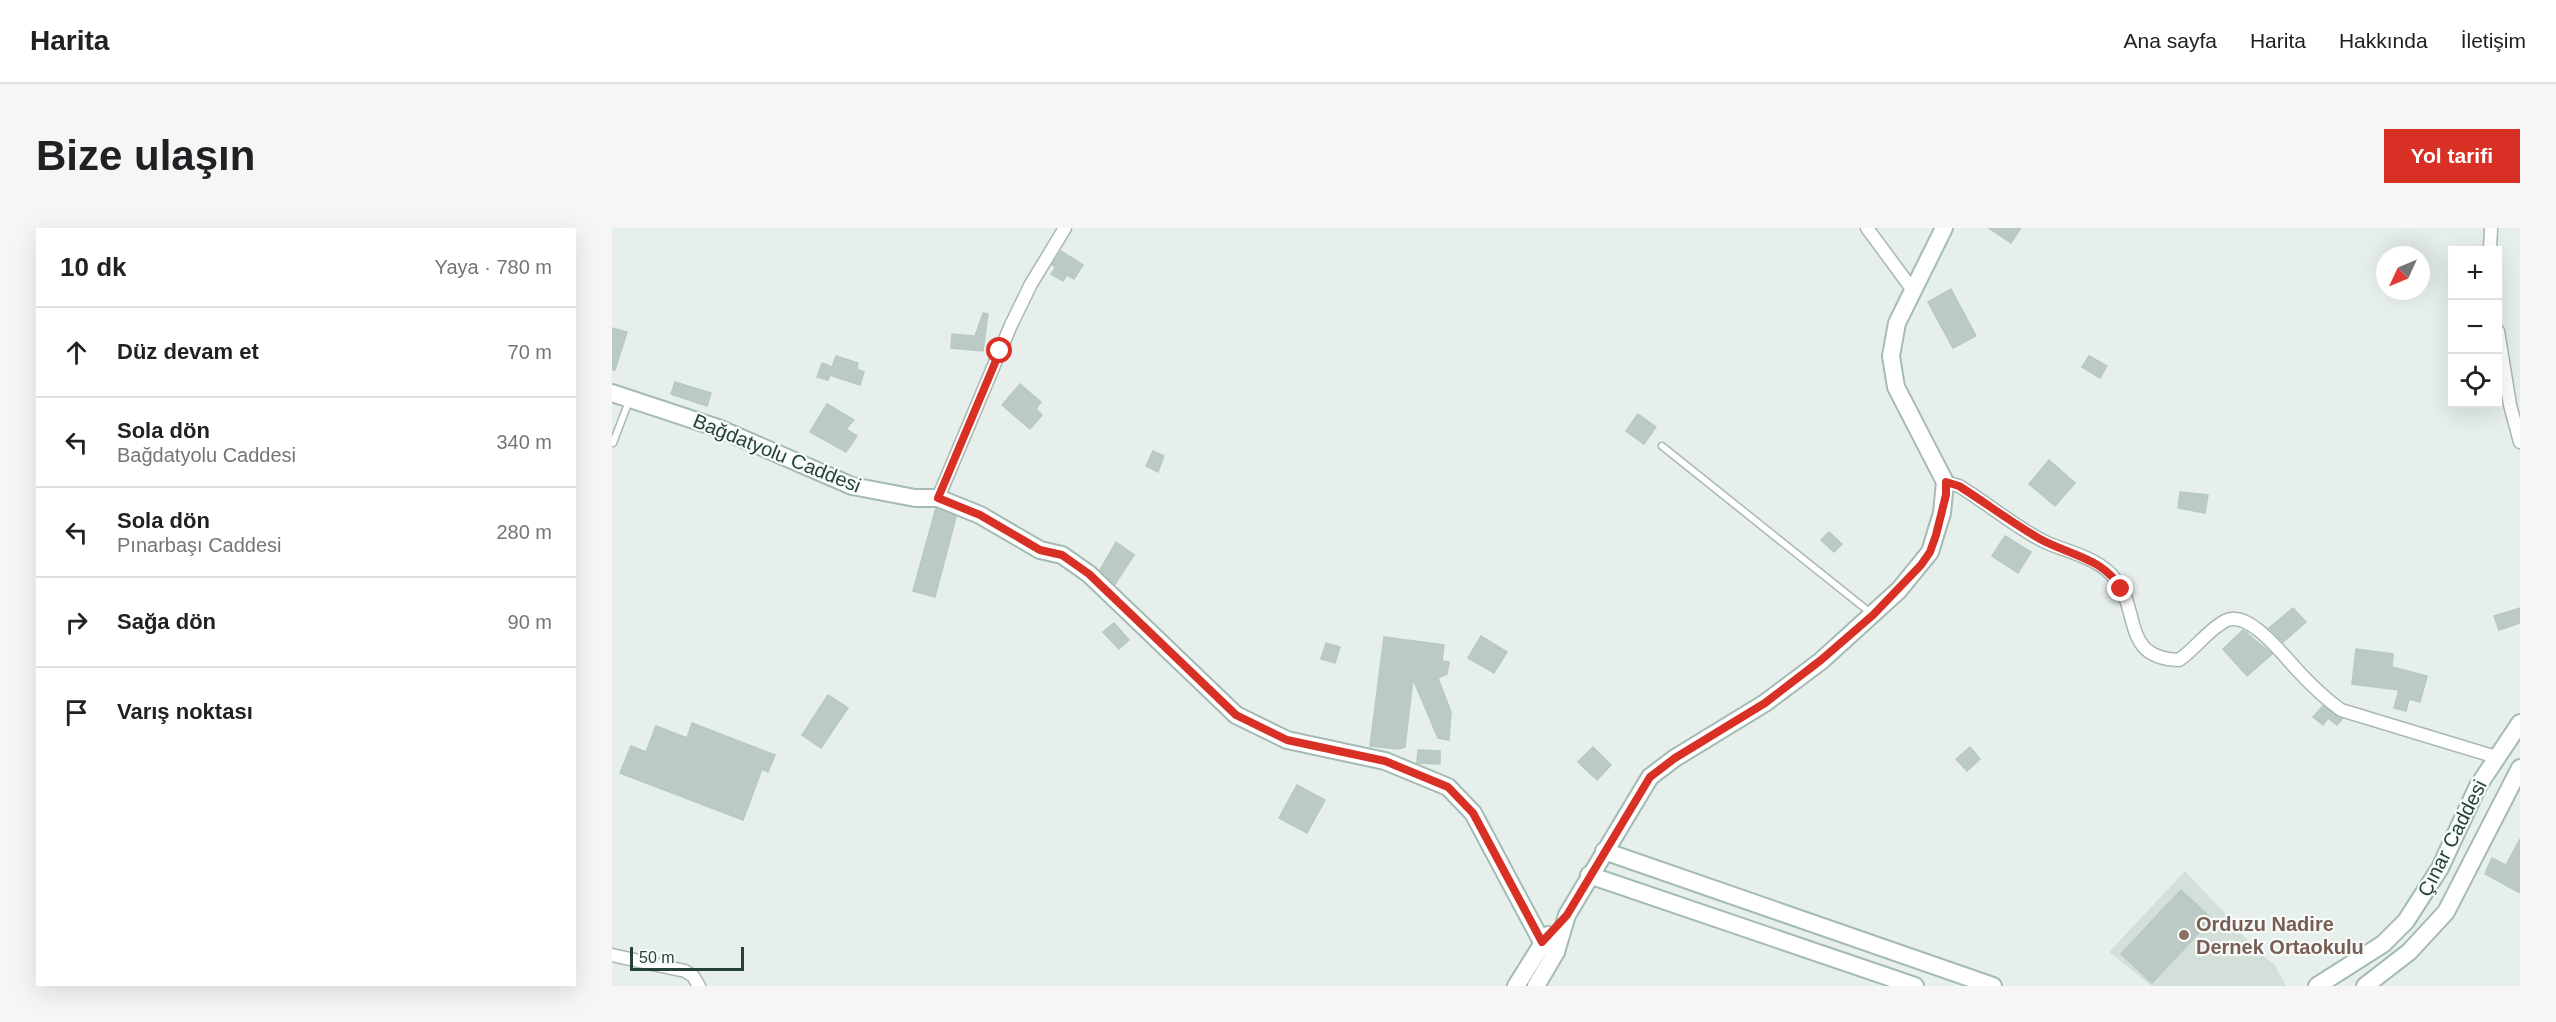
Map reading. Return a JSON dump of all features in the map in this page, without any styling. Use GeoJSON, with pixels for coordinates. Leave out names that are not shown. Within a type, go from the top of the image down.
{"type":"FeatureCollection","features":[{"type":"Feature","properties":{"kind":"street"},"geometry":{"type":"LineString","coordinates":[[938,498],[1016,315],[1031,284],[1065,228]]}},
{"type":"Feature","properties":{"kind":"street"},"geometry":{"type":"LineString","coordinates":[[1867,228],[1912,289]]}},
{"type":"Feature","properties":{"kind":"street"},"geometry":{"type":"LineString","coordinates":[[1516,986],[1549,947],[1636,798],[1660,767],[1765,703],[1821,660],[1873,615],[1906,582],[1930,552],[1942,513],[1946,482],[1892,374],[1892,340],[1912,289],[1944,228]]}},
{"type":"Feature","properties":{"kind":"street"},"geometry":{"type":"LineString","coordinates":[[2490,246],[2492,228]]}},
{"type":"Feature","properties":{"kind":"street"},"geometry":{"type":"LineString","coordinates":[[2502,354],[2510,405],[2520,442]]}},
{"type":"Feature","properties":{"kind":"street","name":"Bağdatyolu Caddesi"},"geometry":{"type":"LineString","coordinates":[[612,393],[718,428],[852,486],[915,498],[938,498],[980,515],[1040,550],[1062,555],[1089,574],[1236,715],[1287,740],[1385,761],[1448,787],[1473,813],[1549,947]]}},
{"type":"Feature","properties":{"kind":"street"},"geometry":{"type":"LineString","coordinates":[[1946,482],[1959,486],[2043,540],[2097,564],[2115,578],[2139,643],[2160,658],[2179,660],[2224,621],[2234,618],[2245,622],[2269,639],[2326,700],[2341,710],[2496,757]]}},
{"type":"Feature","properties":{"kind":"street","name":"Çınar Caddesi"},"geometry":{"type":"LineString","coordinates":[[2318,986],[2383,944],[2406,921],[2440,868],[2478,786],[2520,723]]}},
{"type":"Feature","properties":{"kind":"street"},"geometry":{"type":"LineString","coordinates":[[2365,986],[2409,952],[2446,912],[2520,768]]}},
{"type":"Feature","properties":{"kind":"street"},"geometry":{"type":"LineString","coordinates":[[1604,851],[1993,986]]}},
{"type":"Feature","properties":{"kind":"street"},"geometry":{"type":"LineString","coordinates":[[1589,875],[1915,986]]}},
{"type":"Feature","properties":{"kind":"street"},"geometry":{"type":"LineString","coordinates":[[1536,986],[1549,947]]}},
{"type":"Feature","properties":{"kind":"street"},"geometry":{"type":"LineString","coordinates":[[612,955],[685,971],[693,976],[699,986]]}},
{"type":"Feature","properties":{"kind":"lane"},"geometry":{"type":"LineString","coordinates":[[613,443],[630,398]]}},
{"type":"Feature","properties":{"kind":"lane"},"geometry":{"type":"LineString","coordinates":[[1662,446],[1873,615]]}},
{"type":"Feature","properties":{"kind":"shaded area","name":"Orduzu Nadire Dernek Ortaokulu"},"geometry":{"type":"Polygon","coordinates":[[[2185,871],[2233,922],[2254,949],[2274,964],[2286,986],[2152,986],[2109,952],[2185,871]]]}},
{"type":"Feature","properties":{"kind":"building"},"geometry":{"type":"Polygon","coordinates":[[[1989,228],[2021,228],[2011,243],[1989,228]]]}},
{"type":"Feature","properties":{"kind":"building"},"geometry":{"type":"Polygon","coordinates":[[[1061,251],[1083,265],[1074,279],[1067,275],[1063,281],[1051,274],[1056,267],[1052,265],[1061,251]]]}},
{"type":"Feature","properties":{"kind":"building"},"geometry":{"type":"Polygon","coordinates":[[[1951,289],[1976,336],[1953,348],[1928,302],[1951,289]]]}},
{"type":"Feature","properties":{"kind":"building"},"geometry":{"type":"Polygon","coordinates":[[[983,313],[988,314],[983,351],[951,348],[952,334],[975,336],[983,313]]]}},
{"type":"Feature","properties":{"kind":"building"},"geometry":{"type":"Polygon","coordinates":[[[612,328],[627,332],[615,370],[612,370],[612,328]]]}},
{"type":"Feature","properties":{"kind":"building"},"geometry":{"type":"Polygon","coordinates":[[[836,356],[858,363],[857,369],[864,372],[860,385],[830,375],[828,380],[817,377],[822,363],[832,367],[836,356]]]}},
{"type":"Feature","properties":{"kind":"building"},"geometry":{"type":"Polygon","coordinates":[[[2089,356],[2107,366],[2100,378],[2082,367],[2089,356]]]}},
{"type":"Feature","properties":{"kind":"building"},"geometry":{"type":"Polygon","coordinates":[[[675,382],[711,393],[707,406],[671,394],[675,382]]]}},
{"type":"Feature","properties":{"kind":"building"},"geometry":{"type":"Polygon","coordinates":[[[1020,384],[1041,402],[1036,409],[1042,415],[1030,429],[1002,405],[1020,384]]]}},
{"type":"Feature","properties":{"kind":"building"},"geometry":{"type":"Polygon","coordinates":[[[827,404],[854,420],[846,429],[857,436],[846,452],[810,432],[827,404]]]}},
{"type":"Feature","properties":{"kind":"building"},"geometry":{"type":"Polygon","coordinates":[[[1638,414],[1656,427],[1644,444],[1626,431],[1638,414]]]}},
{"type":"Feature","properties":{"kind":"building"},"geometry":{"type":"Polygon","coordinates":[[[1153,451],[1164,456],[1158,472],[1146,466],[1153,451]]]}},
{"type":"Feature","properties":{"kind":"building"},"geometry":{"type":"Polygon","coordinates":[[[2049,460],[2075,483],[2055,506],[2029,484],[2049,460]]]}},
{"type":"Feature","properties":{"kind":"building"},"geometry":{"type":"Polygon","coordinates":[[[2180,492],[2208,495],[2205,513],[2178,508],[2180,492]]]}},
{"type":"Feature","properties":{"kind":"building"},"geometry":{"type":"Polygon","coordinates":[[[936,508],[956,517],[935,597],[913,591],[936,508]]]}},
{"type":"Feature","properties":{"kind":"building"},"geometry":{"type":"Polygon","coordinates":[[[1829,532],[1842,544],[1834,552],[1821,540],[1829,532]]]}},
{"type":"Feature","properties":{"kind":"building"},"geometry":{"type":"Polygon","coordinates":[[[2005,536],[2031,552],[2018,573],[1992,556],[2005,536]]]}},
{"type":"Feature","properties":{"kind":"building"},"geometry":{"type":"Polygon","coordinates":[[[1116,542],[1134,555],[1115,584],[1100,570],[1116,542]]]}},
{"type":"Feature","properties":{"kind":"building"},"geometry":{"type":"Polygon","coordinates":[[[2293,608],[2306,622],[2283,642],[2269,628],[2293,608]]]}},
{"type":"Feature","properties":{"kind":"building"},"geometry":{"type":"Polygon","coordinates":[[[2520,608],[2520,623],[2499,630],[2494,616],[2520,608]]]}},
{"type":"Feature","properties":{"kind":"building"},"geometry":{"type":"Polygon","coordinates":[[[1114,623],[1129,640],[1119,649],[1103,632],[1114,623]]]}},
{"type":"Feature","properties":{"kind":"building"},"geometry":{"type":"Polygon","coordinates":[[[2243,630],[2272,654],[2247,676],[2223,649],[2243,630]]]}},
{"type":"Feature","properties":{"kind":"building"},"geometry":{"type":"Polygon","coordinates":[[[1481,636],[1507,652],[1494,673],[1468,658],[1481,636]]]}},
{"type":"Feature","properties":{"kind":"building"},"geometry":{"type":"Polygon","coordinates":[[[1384,637],[1444,645],[1442,661],[1449,662],[1447,674],[1438,678],[1451,712],[1449,740],[1438,738],[1413,679],[1405,747],[1398,749],[1370,746],[1384,637]]]}},
{"type":"Feature","properties":{"kind":"building"},"geometry":{"type":"Polygon","coordinates":[[[1326,643],[1340,647],[1335,663],[1321,659],[1326,643]]]}},
{"type":"Feature","properties":{"kind":"building"},"geometry":{"type":"Polygon","coordinates":[[[2356,649],[2393,654],[2392,667],[2427,676],[2420,702],[2409,699],[2406,711],[2394,708],[2399,690],[2352,684],[2356,649]]]}},
{"type":"Feature","properties":{"kind":"building"},"geometry":{"type":"Polygon","coordinates":[[[828,695],[848,708],[821,748],[802,735],[828,695]]]}},
{"type":"Feature","properties":{"kind":"building"},"geometry":{"type":"Polygon","coordinates":[[[2323,706],[2342,719],[2337,725],[2328,718],[2323,725],[2313,717],[2323,706]]]}},
{"type":"Feature","properties":{"kind":"building"},"geometry":{"type":"Polygon","coordinates":[[[692,723],[775,755],[768,772],[762,769],[743,820],[620,773],[631,746],[646,752],[656,726],[687,738],[692,723]]]}},
{"type":"Feature","properties":{"kind":"building"},"geometry":{"type":"Polygon","coordinates":[[[1593,747],[1611,765],[1597,780],[1578,762],[1593,747]]]}},
{"type":"Feature","properties":{"kind":"building"},"geometry":{"type":"Polygon","coordinates":[[[1970,747],[1980,759],[1967,771],[1956,759],[1970,747]]]}},
{"type":"Feature","properties":{"kind":"building"},"geometry":{"type":"Polygon","coordinates":[[[1418,750],[1440,751],[1440,764],[1417,763],[1418,750]]]}},
{"type":"Feature","properties":{"kind":"building"},"geometry":{"type":"Polygon","coordinates":[[[1297,785],[1325,800],[1307,833],[1279,818],[1297,785]]]}},
{"type":"Feature","properties":{"kind":"building"},"geometry":{"type":"Polygon","coordinates":[[[2520,839],[2520,893],[2485,874],[2492,858],[2506,865],[2520,839]]]}},
{"type":"Feature","properties":{"kind":"building"},"geometry":{"type":"Polygon","coordinates":[[[2181,890],[2212,919],[2152,983],[2121,954],[2181,890]]]}},
{"type":"Feature","properties":{"kind":"place","name":"Orduzu Nadire Dernek Ortaokulu"},"geometry":{"type":"Point","coordinates":[2184,935]}},
{"type":"Feature","properties":{"kind":"route"},"geometry":{"type":"LineString","coordinates":[[1000,351],[938,498],[980,515],[1040,550],[1062,555],[1089,574],[1236,715],[1287,740],[1385,761],[1448,787],[1473,813],[1542,942],[1567,915],[1636,798],[1660,767],[1765,703],[1821,660],[1873,615],[1921,565],[1930,552],[1936,535],[1946,495],[1946,482],[1959,486],[2043,540],[2097,564],[2115,578],[2121,589]]}}]}
